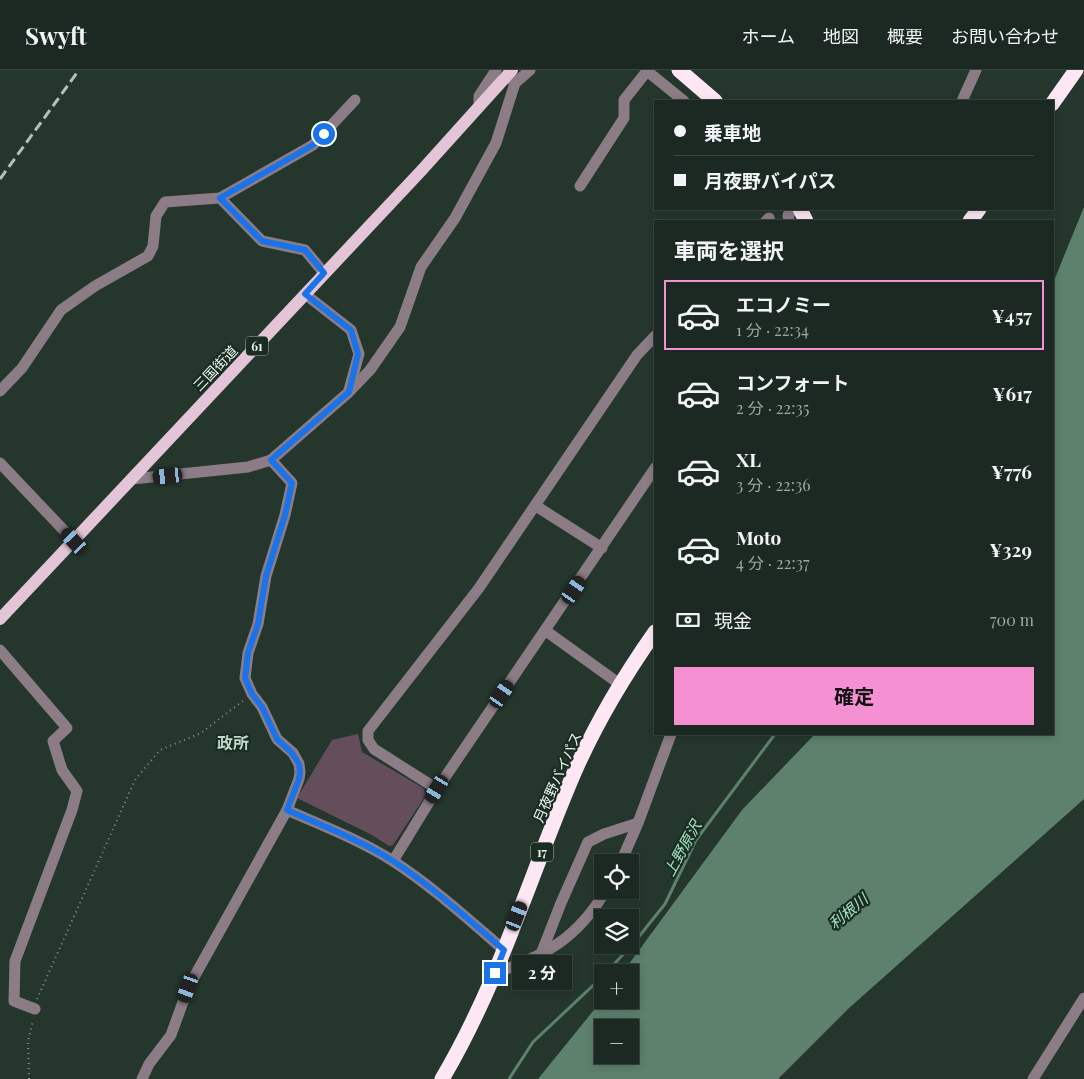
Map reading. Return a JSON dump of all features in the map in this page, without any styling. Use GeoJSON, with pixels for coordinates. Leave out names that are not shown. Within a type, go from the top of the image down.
{"type":"FeatureCollection","features":[{"type":"Feature","properties":{"kind":"highway"},"geometry":{"type":"LineString","coordinates":[[679,70],[714,100]]}},
{"type":"Feature","properties":{"kind":"highway"},"geometry":{"type":"LineString","coordinates":[[1054,101],[1076,70]]}},
{"type":"Feature","properties":{"kind":"highway","name":"月夜野バイパス"},"geometry":{"type":"LineString","coordinates":[[442,1079],[465,1040],[495,973],[574,773],[620,684],[654,633]]}},
{"type":"Feature","properties":{"kind":"main road","name":"三国街道"},"geometry":{"type":"LineString","coordinates":[[0,619],[305,294],[508,74]]}},
{"type":"Feature","properties":{"kind":"street"},"geometry":{"type":"LineString","coordinates":[[132,479],[248,467],[271,460],[349,392],[370,370],[400,327],[421,266],[455,218],[496,143],[508,74],[530,70]]}},
{"type":"Feature","properties":{"kind":"street"},"geometry":{"type":"LineString","coordinates":[[962,100],[976,70]]}},
{"type":"Feature","properties":{"kind":"street"},"geometry":{"type":"LineString","coordinates":[[580,186],[624,118],[624,100],[646,71],[683,100]]}},
{"type":"Feature","properties":{"kind":"street"},"geometry":{"type":"LineString","coordinates":[[0,391],[22,368],[61,310],[95,286],[148,256],[153,246],[156,216],[165,202],[220,198],[313,145],[355,100]]}},
{"type":"Feature","properties":{"kind":"street"},"geometry":{"type":"LineString","coordinates":[[220,198],[262,241],[305,250],[324,273]]}},
{"type":"Feature","properties":{"kind":"street"},"geometry":{"type":"LineString","coordinates":[[305,294],[351,330],[358,354],[349,392]]}},
{"type":"Feature","properties":{"kind":"street"},"geometry":{"type":"LineString","coordinates":[[437,789],[374,749],[368,740],[368,731],[479,588],[637,355],[654,337]]}},
{"type":"Feature","properties":{"kind":"street"},"geometry":{"type":"LineString","coordinates":[[142,1079],[149,1064],[171,1035],[188,988],[287,810],[299,779],[299,764],[292,753],[277,739],[262,707],[252,694],[245,678],[248,653],[258,624],[266,576],[285,515],[292,483],[271,460]]}},
{"type":"Feature","properties":{"kind":"street"},"geometry":{"type":"LineString","coordinates":[[0,463],[74,541]]}},
{"type":"Feature","properties":{"kind":"street"},"geometry":{"type":"LineString","coordinates":[[393,861],[437,789],[654,470]]}},
{"type":"Feature","properties":{"kind":"street"},"geometry":{"type":"LineString","coordinates":[[536,506],[602,548]]}},
{"type":"Feature","properties":{"kind":"street"},"geometry":{"type":"LineString","coordinates":[[546,631],[620,684]]}},
{"type":"Feature","properties":{"kind":"street"},"geometry":{"type":"LineString","coordinates":[[0,650],[67,728],[53,741],[62,770],[77,791],[72,810],[15,961],[14,1001],[35,1009]]}},
{"type":"Feature","properties":{"kind":"street"},"geometry":{"type":"LineString","coordinates":[[624,854],[671,735]]}},
{"type":"Feature","properties":{"kind":"street"},"geometry":{"type":"LineString","coordinates":[[287,810],[360,842],[393,861],[430,887],[504,950]]}},
{"type":"Feature","properties":{"kind":"street"},"geometry":{"type":"LineString","coordinates":[[541,954],[588,842],[604,834],[638,823]]}},
{"type":"Feature","properties":{"kind":"street"},"geometry":{"type":"LineString","coordinates":[[495,973],[558,945],[581,924],[600,899]]}},
{"type":"Feature","properties":{"kind":"street"},"geometry":{"type":"LineString","coordinates":[[1033,1079],[1084,998]]}},
{"type":"Feature","properties":{"kind":"path"},"geometry":{"type":"LineString","coordinates":[[29,1079],[28,1041],[38,995],[135,780],[160,750],[201,734],[252,694]]}},
{"type":"Feature","properties":{"kind":"shaded area"},"geometry":{"type":"Polygon","coordinates":[[[358,734],[362,752],[423,788],[426,795],[393,845],[389,846],[372,835],[297,798],[332,740],[358,734]]]}},
{"type":"Feature","properties":{"kind":"water","name":"利根川"},"geometry":{"type":"Polygon","coordinates":[[[1084,207],[1084,799],[848,1009],[778,1079],[538,1079],[595,1009],[639,1009],[639,964],[629,964],[636,954],[639,954],[639,950],[742,810],[814,735],[1054,735],[1054,281],[1084,207]]]}},
{"type":"Feature","properties":{"kind":"waterway","name":"上野原沢"},"geometry":{"type":"LineString","coordinates":[[614,964],[665,904],[696,840],[774,735]]}},
{"type":"Feature","properties":{"kind":"waterway","name":"上野原沢"},"geometry":{"type":"LineString","coordinates":[[509,1079],[533,1042],[594,985]]}},
{"type":"Feature","properties":{"kind":"railway"},"geometry":{"type":"LineString","coordinates":[[0,179],[79,70]]}},
{"type":"Feature","properties":{"kind":"district","name":"政所"},"geometry":{"type":"Point","coordinates":[233,742]}},
{"type":"Feature","properties":{"kind":"route"},"geometry":{"type":"LineString","coordinates":[[324,134],[313,145],[220,198],[262,241],[305,250],[324,273],[305,294],[351,330],[358,354],[349,392],[271,460],[292,483],[285,515],[266,576],[258,624],[248,653],[245,678],[252,694],[262,707],[277,739],[292,753],[299,764],[299,779],[287,810],[360,842],[393,861],[430,887],[504,950],[495,973]]}}]}
